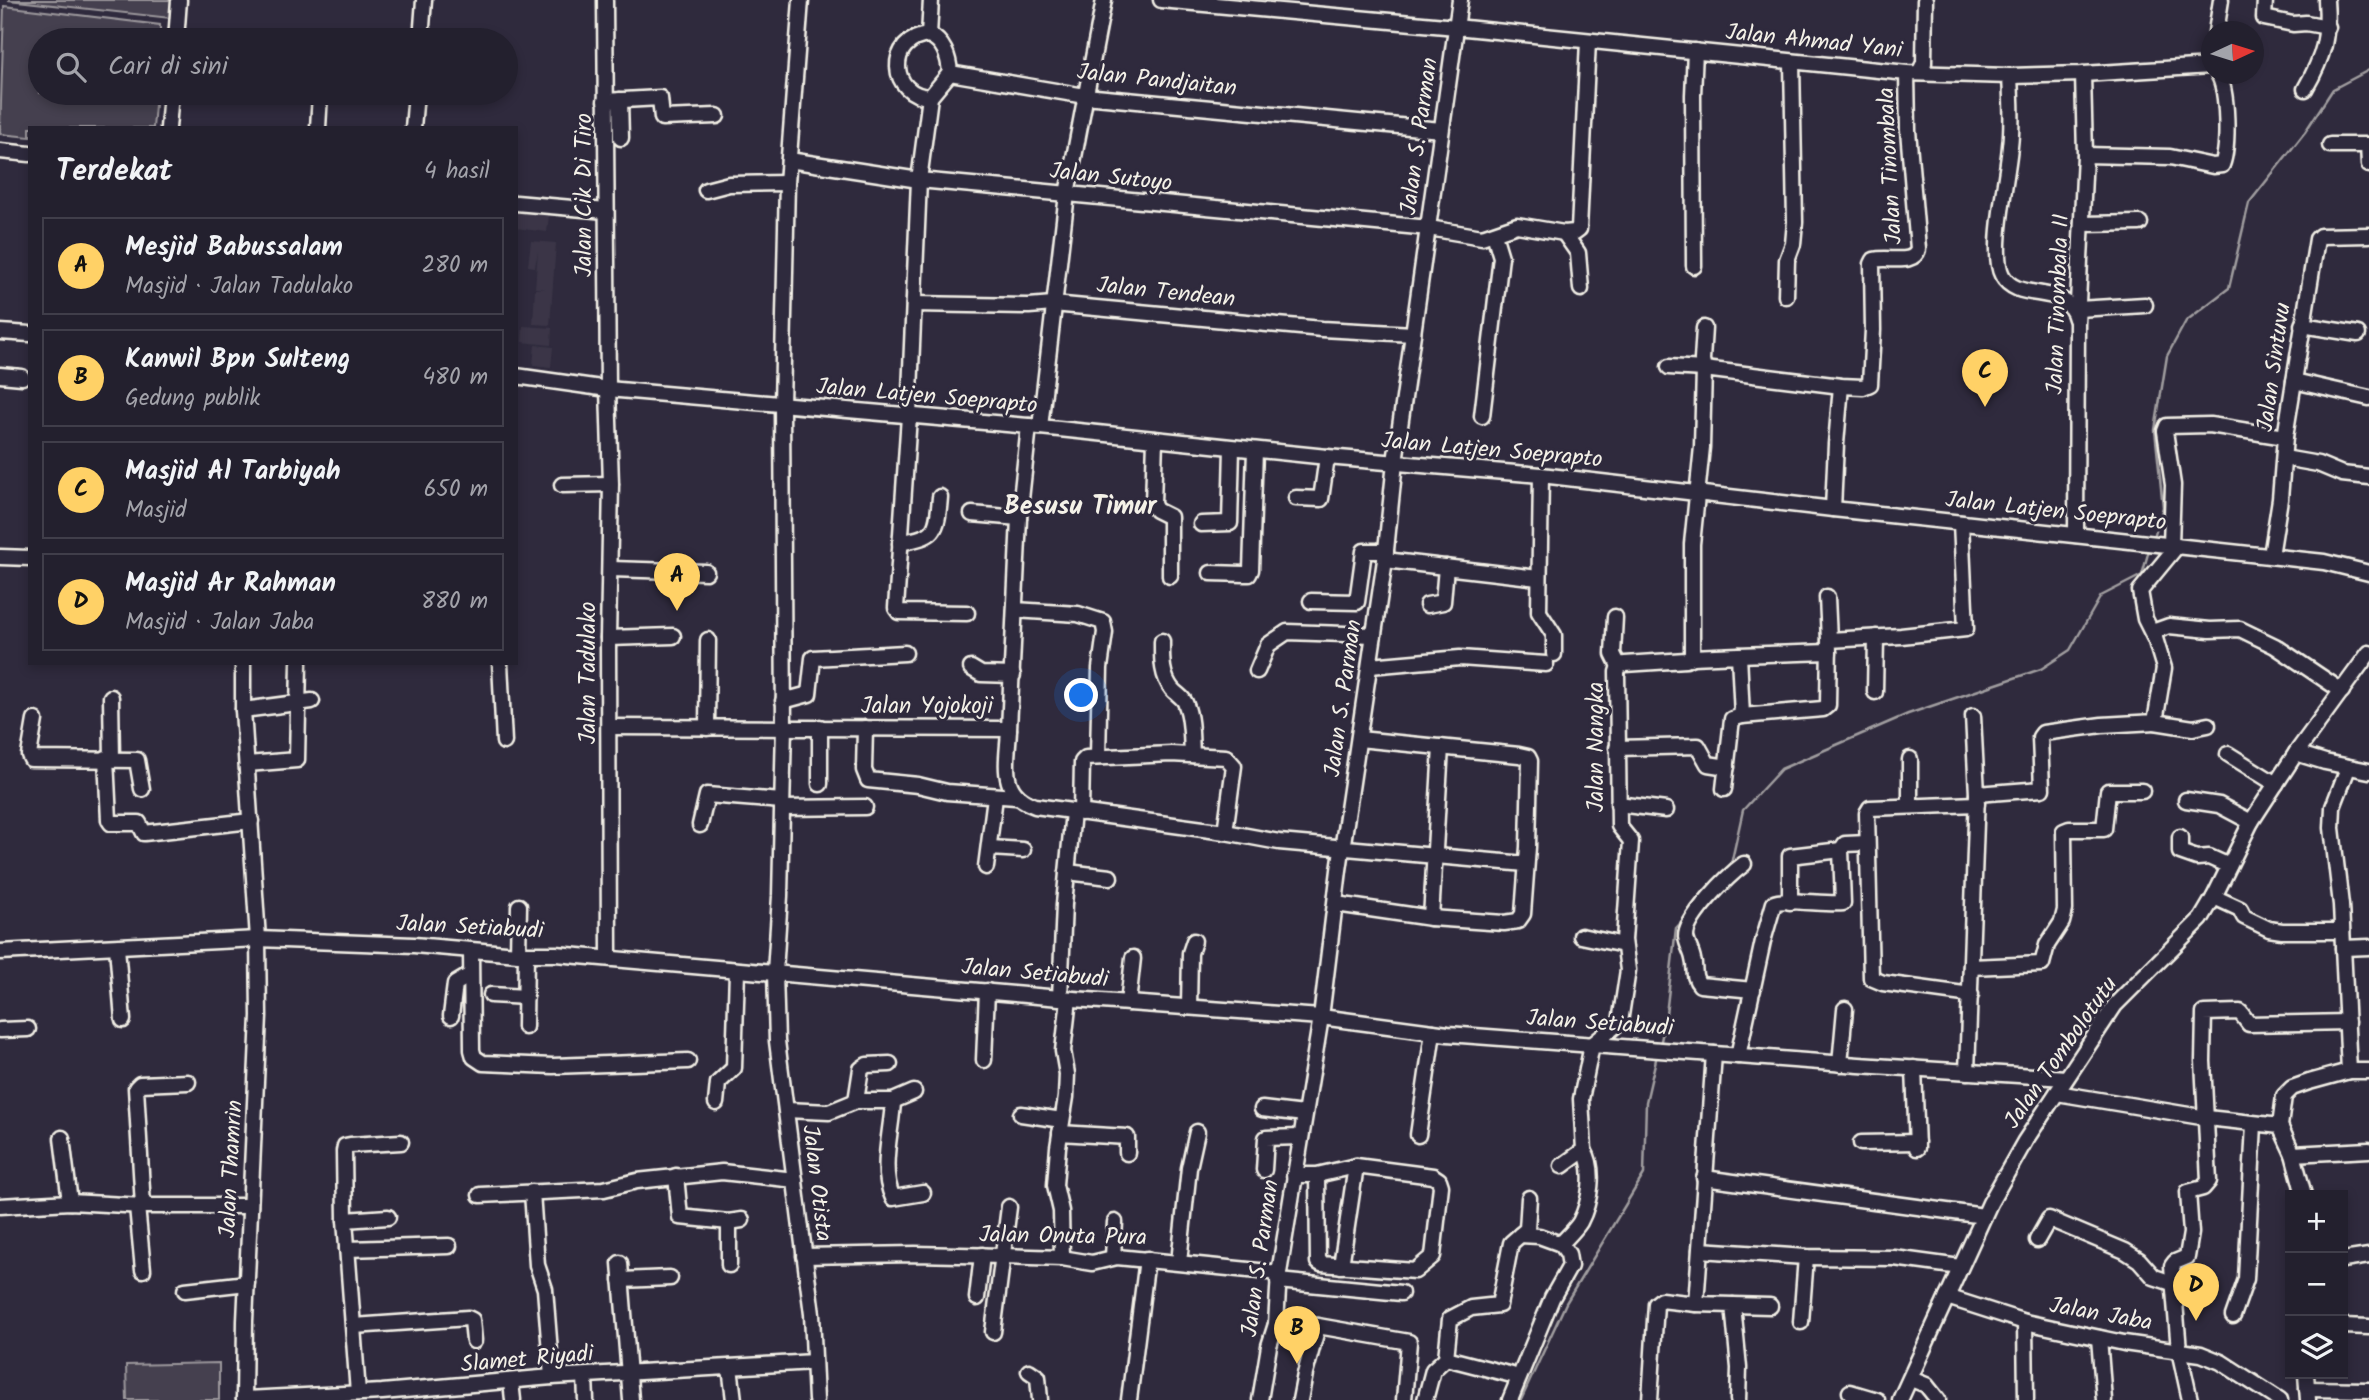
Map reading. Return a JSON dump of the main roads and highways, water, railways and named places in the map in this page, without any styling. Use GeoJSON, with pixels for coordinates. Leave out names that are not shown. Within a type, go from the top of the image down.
{"type":"FeatureCollection","features":[{"type":"Feature","properties":{"kind":"waterway"},"geometry":{"type":"LineString","coordinates":[[2154,537],[2163,507],[2155,430],[2167,356],[2186,321],[2229,288],[2249,203],[2305,132],[2333,89],[2369,70]]}},
{"type":"Feature","properties":{"kind":"waterway"},"geometry":{"type":"LineString","coordinates":[[1730,869],[1743,810],[1781,769],[1908,714],[2041,669],[2070,650],[2101,596],[2142,575],[2149,550]]}},
{"type":"Feature","properties":{"kind":"waterway"},"geometry":{"type":"LineString","coordinates":[[1660,1045],[1676,928],[1688,915]]}},
{"type":"Feature","properties":{"kind":"waterway"},"geometry":{"type":"LineString","coordinates":[[1521,1400],[1566,1303],[1644,1174],[1646,1102],[1657,1055]]}},
{"type":"Feature","properties":{"kind":"place","name":"Masjid Al Tarbiyah"},"geometry":{"type":"Point","coordinates":[1985,407]}},
{"type":"Feature","properties":{"kind":"place","name":"Mesjid Babussalam"},"geometry":{"type":"Point","coordinates":[677,611]}},
{"type":"Feature","properties":{"kind":"place","name":"Masjid Ar Rahman"},"geometry":{"type":"Point","coordinates":[2196,1321]}},
{"type":"Feature","properties":{"kind":"place","name":"Kanwil Bpn Sulteng"},"geometry":{"type":"Point","coordinates":[1297,1364]}},
{"type":"Feature","properties":{"kind":"district","name":"Besusu Timur"},"geometry":{"type":"Point","coordinates":[1080,505]}}]}
